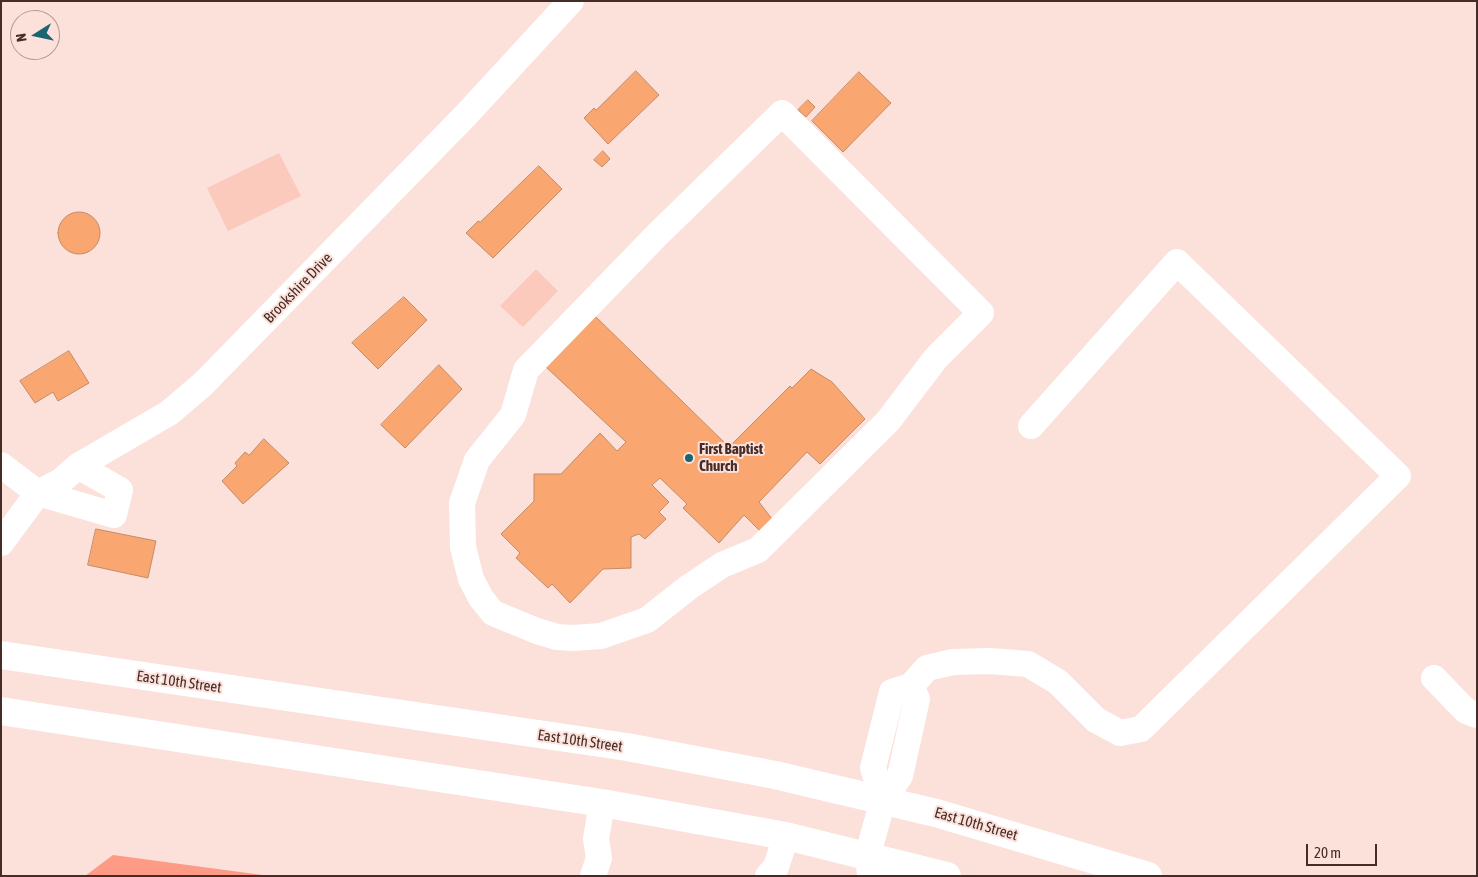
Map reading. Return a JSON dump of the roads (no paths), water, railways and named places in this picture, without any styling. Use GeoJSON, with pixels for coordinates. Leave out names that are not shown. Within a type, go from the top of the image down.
{"type":"FeatureCollection","features":[{"type":"Feature","properties":{"kind":"main road","name":"East 10th Street"},"geometry":{"type":"LineString","coordinates":[[1,656],[627,747],[812,783],[882,800],[969,822],[1148,876]]}},
{"type":"Feature","properties":{"kind":"main road"},"geometry":{"type":"LineString","coordinates":[[1,711],[602,803],[786,836],[869,865],[947,876]]}},
{"type":"Feature","properties":{"kind":"street","name":"Brookshire Drive"},"geometry":{"type":"LineString","coordinates":[[1,543],[38,493],[61,481],[78,466],[169,413],[204,384],[465,116],[571,1]]}},
{"type":"Feature","properties":{"kind":"street"},"geometry":{"type":"LineString","coordinates":[[782,114],[981,313],[936,358],[888,421],[758,550],[722,566],[688,587],[647,620],[601,636],[557,637],[493,613],[481,598],[471,579],[462,547],[462,503],[477,460],[513,415],[526,370],[656,235],[782,114]]}},
{"type":"Feature","properties":{"kind":"street"},"geometry":{"type":"LineString","coordinates":[[869,865],[882,800],[900,776],[917,699],[911,686],[927,668],[953,662],[1028,664],[1058,682],[1096,720],[1120,733],[1142,729],[1398,476],[1177,262],[1031,426]]}},
{"type":"Feature","properties":{"kind":"street"},"geometry":{"type":"LineString","coordinates":[[1,465],[38,493],[114,515],[120,490],[78,466]]}},
{"type":"Feature","properties":{"kind":"street"},"geometry":{"type":"LineString","coordinates":[[1434,678],[1466,711],[1477,715]]}},
{"type":"Feature","properties":{"kind":"street"},"geometry":{"type":"LineString","coordinates":[[593,876],[599,858],[596,839],[602,803]]}},
{"type":"Feature","properties":{"kind":"street"},"geometry":{"type":"LineString","coordinates":[[768,876],[776,867],[786,836]]}},
{"type":"Feature","properties":{"kind":"place","name":"First Baptist Church"},"geometry":{"type":"Point","coordinates":[689,458]}}]}
